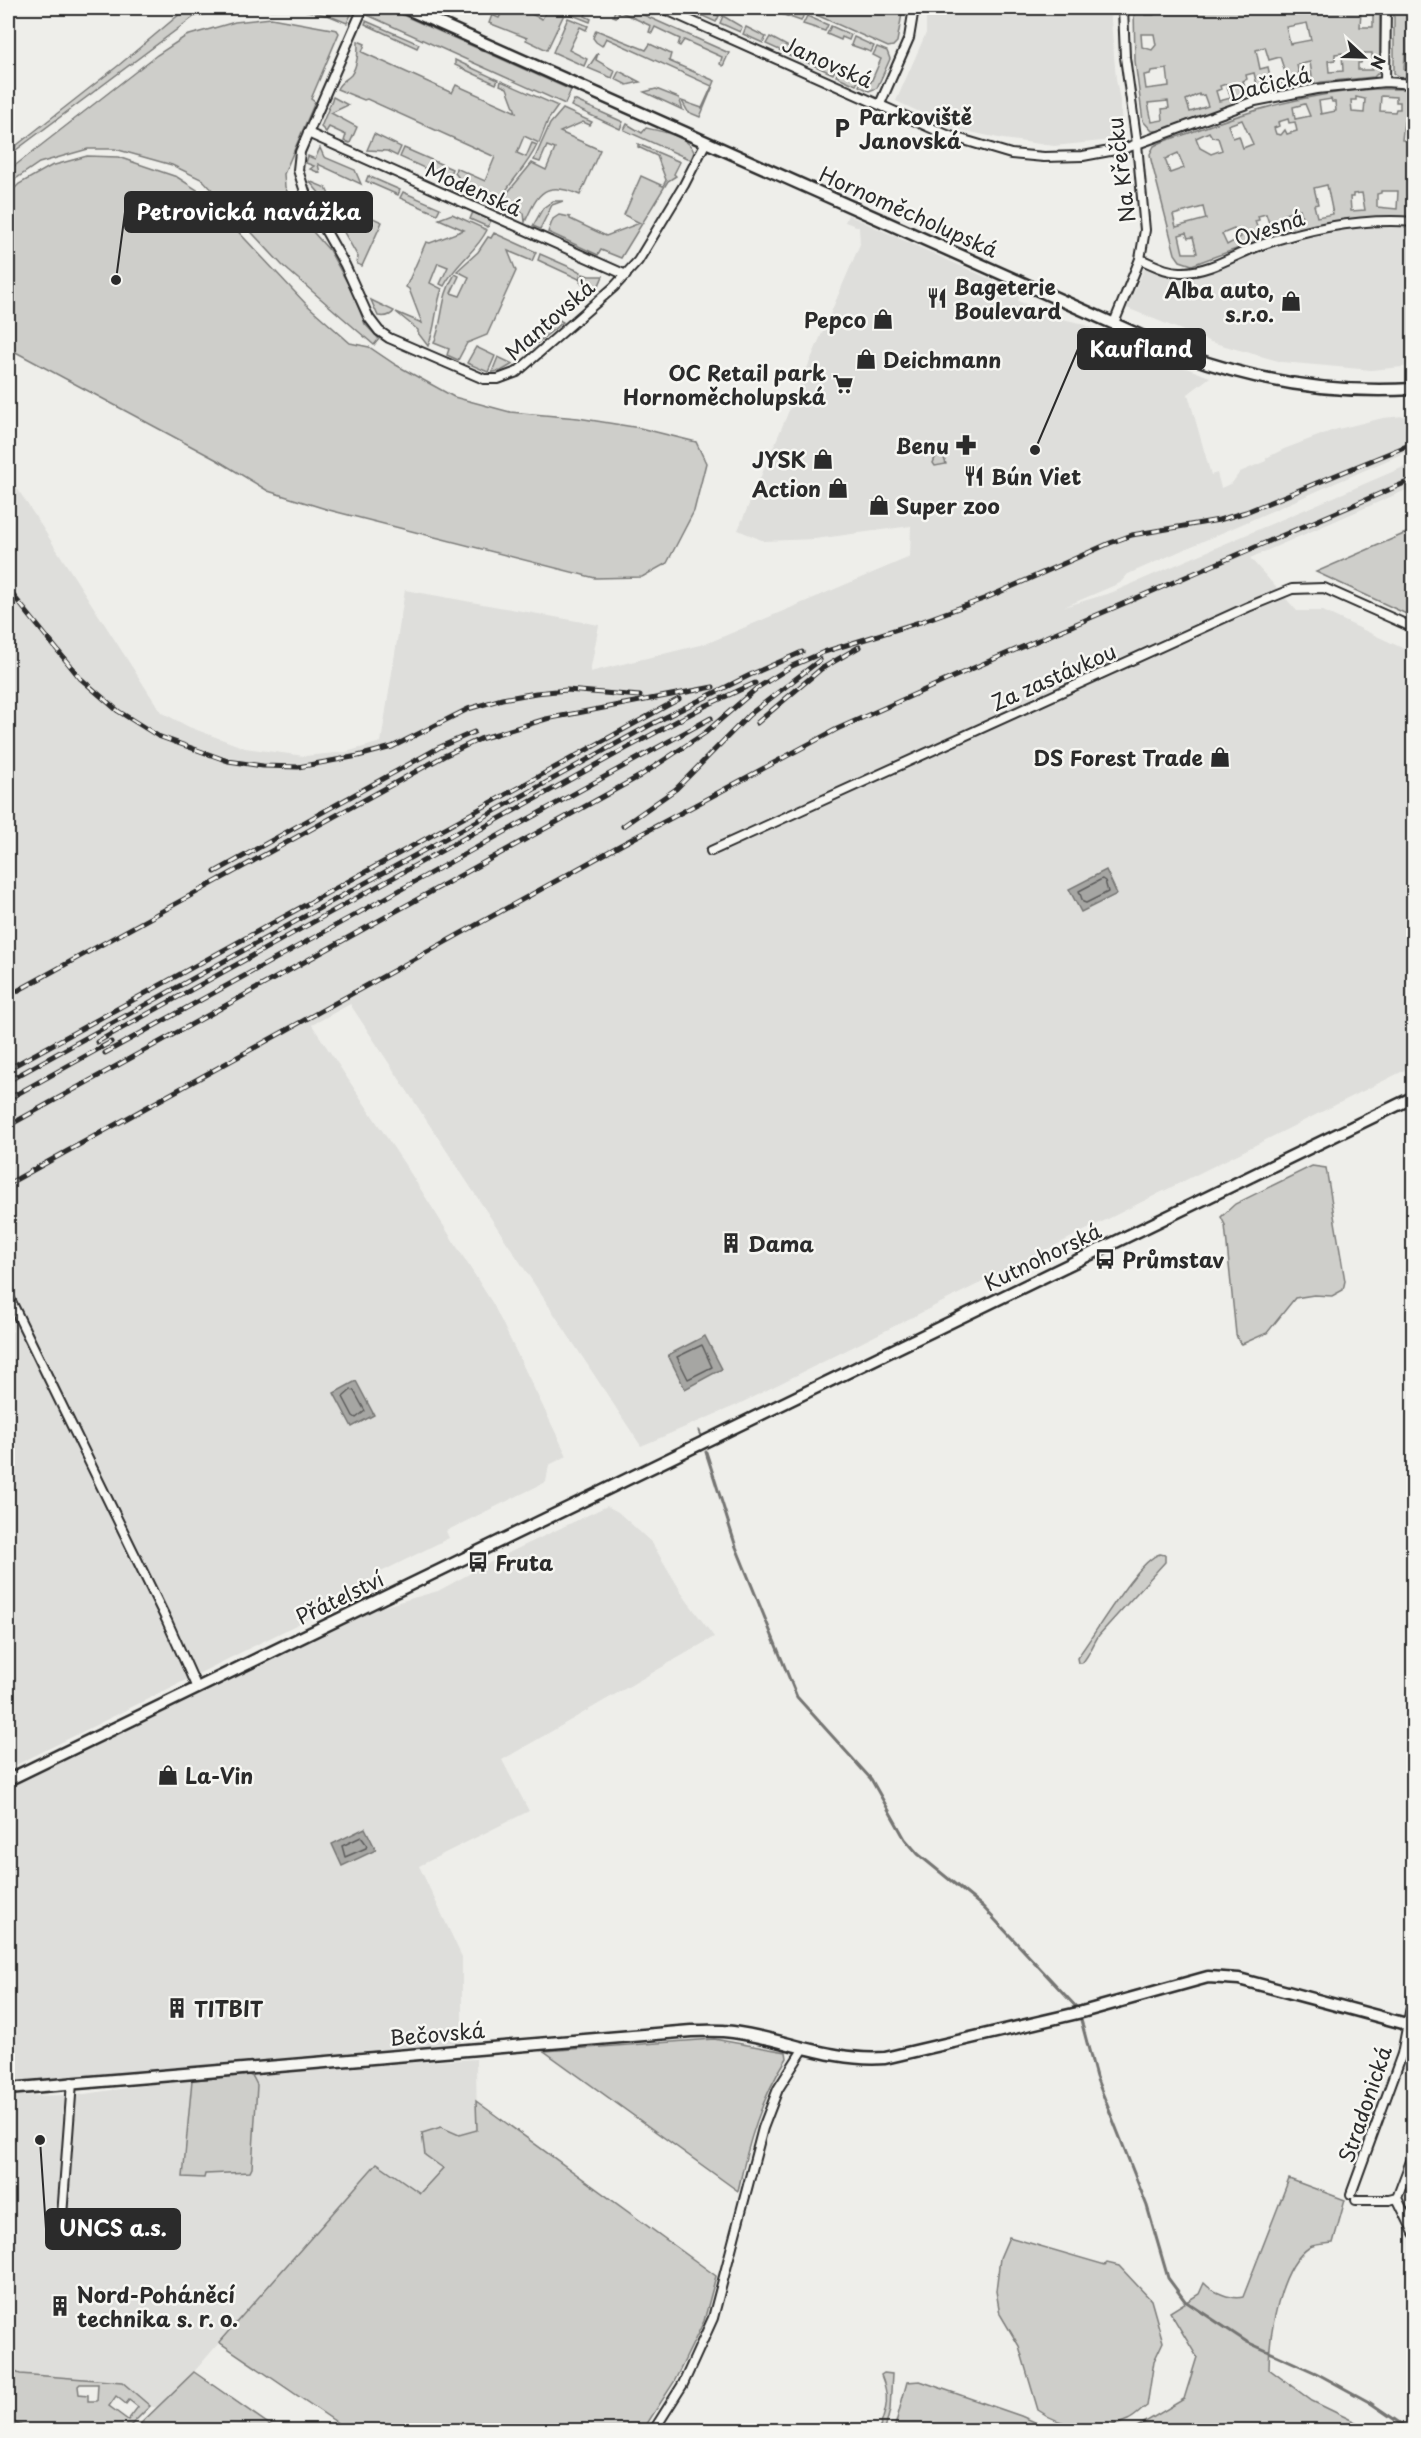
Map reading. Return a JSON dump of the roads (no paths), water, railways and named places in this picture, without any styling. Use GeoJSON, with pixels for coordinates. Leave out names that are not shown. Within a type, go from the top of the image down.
{"type":"FeatureCollection","features":[{"type":"Feature","properties":{"kind":"street","name":"Mantovská"},"geometry":{"type":"LineString","coordinates":[[363,8],[300,152],[298,170],[307,198],[345,265],[369,318],[380,332],[484,379],[505,378],[522,368],[626,275],[656,233],[706,142]]}},
{"type":"Feature","properties":{"kind":"street","name":"Hornoměcholupská"},"geometry":{"type":"LineString","coordinates":[[405,8],[1184,355],[1256,378],[1333,388],[1413,388]]}},
{"type":"Feature","properties":{"kind":"street","name":"Janovská"},"geometry":{"type":"LineString","coordinates":[[662,8],[957,138],[1011,154],[1044,158],[1083,156],[1137,144]]}},
{"type":"Feature","properties":{"kind":"street"},"geometry":{"type":"LineString","coordinates":[[880,104],[909,38],[914,8]]}},
{"type":"Feature","properties":{"kind":"street","name":"Na Křečku"},"geometry":{"type":"LineString","coordinates":[[1114,323],[1140,260],[1145,218],[1125,57],[1124,8]]}},
{"type":"Feature","properties":{"kind":"street"},"geometry":{"type":"LineString","coordinates":[[1385,82],[1386,8]]}},
{"type":"Feature","properties":{"kind":"street","name":"Dačická"},"geometry":{"type":"LineString","coordinates":[[1137,144],[1255,101],[1317,89],[1385,82],[1413,84]]}},
{"type":"Feature","properties":{"kind":"street","name":"Modenská"},"geometry":{"type":"LineString","coordinates":[[308,133],[626,275]]}},
{"type":"Feature","properties":{"kind":"street","name":"Ovesná"},"geometry":{"type":"LineString","coordinates":[[1140,260],[1170,272],[1199,271],[1262,245],[1339,224],[1392,220],[1413,222]]}},
{"type":"Feature","properties":{"kind":"street","name":"Za zastávkou"},"geometry":{"type":"LineString","coordinates":[[711,851],[1248,607],[1293,590],[1324,588],[1413,628]]}},
{"type":"Feature","properties":{"kind":"street","name":"Kutnohorská"},"geometry":{"type":"LineString","coordinates":[[687,1450],[1413,1097]]}},
{"type":"Feature","properties":{"kind":"street"},"geometry":{"type":"LineString","coordinates":[[8,1295],[167,1621],[197,1688]]}},
{"type":"Feature","properties":{"kind":"street","name":"Přátelství"},"geometry":{"type":"LineString","coordinates":[[8,1780],[687,1450]]}},
{"type":"Feature","properties":{"kind":"street","name":"Bečovská"},"geometry":{"type":"LineString","coordinates":[[8,2089],[691,2031],[732,2032],[853,2059],[885,2058],[1079,2013],[1208,1977],[1239,1979],[1411,2026]]}},
{"type":"Feature","properties":{"kind":"street","name":"Stradonická"},"geometry":{"type":"LineString","coordinates":[[1397,2198],[1389,2200],[1353,2197],[1411,2026],[1413,1990]]}},
{"type":"Feature","properties":{"kind":"street"},"geometry":{"type":"LineString","coordinates":[[654,2430],[683,2384],[713,2318],[763,2128],[778,2089],[804,2048]]}},
{"type":"Feature","properties":{"kind":"street"},"geometry":{"type":"LineString","coordinates":[[62,2216],[72,2082]]}},
{"type":"Feature","properties":{"kind":"street"},"geometry":{"type":"LineString","coordinates":[[1413,2153],[1397,2198],[1413,2233]]}},
{"type":"Feature","properties":{"kind":"water"},"geometry":{"type":"Polygon","coordinates":[[[1106,870],[1117,894],[1081,912],[1069,889],[1106,870]]]}},
{"type":"Feature","properties":{"kind":"water"},"geometry":{"type":"Polygon","coordinates":[[[705,1336],[722,1369],[685,1389],[668,1355],[705,1336]]]}},
{"type":"Feature","properties":{"kind":"water"},"geometry":{"type":"Polygon","coordinates":[[[356,1381],[374,1415],[352,1427],[334,1393],[356,1381]]]}},
{"type":"Feature","properties":{"kind":"water"},"geometry":{"type":"Polygon","coordinates":[[[365,1828],[376,1850],[342,1866],[332,1844],[365,1828]]]}},
{"type":"Feature","properties":{"kind":"waterway"},"geometry":{"type":"LineString","coordinates":[[699,1431],[701,1436]]}},
{"type":"Feature","properties":{"kind":"waterway"},"geometry":{"type":"LineString","coordinates":[[706,1452],[736,1547],[797,1697],[871,1779],[905,1839],[918,1854],[983,1907],[1079,2010]]}},
{"type":"Feature","properties":{"kind":"waterway"},"geometry":{"type":"LineString","coordinates":[[1080,2016],[1096,2077],[1147,2206],[1168,2278],[1185,2301],[1247,2342],[1316,2373],[1369,2402],[1410,2430]]}},
{"type":"Feature","properties":{"kind":"waterway"},"geometry":{"type":"LineString","coordinates":[[8,2420],[29,2430]]}},
{"type":"Feature","properties":{"kind":"railway"},"geometry":{"type":"LineString","coordinates":[[8,1126],[640,776],[705,733],[757,688],[792,666],[824,652],[923,621],[986,598],[1132,535],[1219,520],[1246,512],[1414,443]]}},
{"type":"Feature","properties":{"kind":"railway"},"geometry":{"type":"LineString","coordinates":[[8,1184],[619,846],[837,729],[1414,479]]}},
{"type":"Feature","properties":{"kind":"railway"},"geometry":{"type":"LineString","coordinates":[[8,589],[80,678],[118,711],[158,736],[228,761],[263,766],[298,767],[358,756],[392,747],[468,709],[502,699],[536,693],[567,690],[640,696]]}},
{"type":"Feature","properties":{"kind":"railway"},"geometry":{"type":"LineString","coordinates":[[757,723],[821,669],[859,647]]}},
{"type":"Feature","properties":{"kind":"railway"},"geometry":{"type":"LineString","coordinates":[[8,1081],[650,725],[802,652]]}},
{"type":"Feature","properties":{"kind":"railway"},"geometry":{"type":"LineString","coordinates":[[623,826],[676,789],[749,715],[820,660]]}},
{"type":"Feature","properties":{"kind":"railway"},"geometry":{"type":"LineString","coordinates":[[97,1042],[625,749],[705,706],[755,683]]}},
{"type":"Feature","properties":{"kind":"railway"},"geometry":{"type":"LineString","coordinates":[[8,996],[444,756],[480,739],[546,719],[713,687]]}},
{"type":"Feature","properties":{"kind":"railway"},"geometry":{"type":"LineString","coordinates":[[8,1069],[679,699]]}},
{"type":"Feature","properties":{"kind":"railway"},"geometry":{"type":"LineString","coordinates":[[105,1053],[711,718]]}},
{"type":"Feature","properties":{"kind":"railway"},"geometry":{"type":"LineString","coordinates":[[215,872],[440,747],[474,732]]}},
{"type":"Feature","properties":{"kind":"railway"},"geometry":{"type":"LineString","coordinates":[[8,1099],[111,1042]]}},
{"type":"Feature","properties":{"kind":"place","name":"Parkoviště Janovská"},"geometry":{"type":"Point","coordinates":[842,128]}},
{"type":"Feature","properties":{"kind":"place","name":"Petrovická navážka"},"geometry":{"type":"Point","coordinates":[116,280]}},
{"type":"Feature","properties":{"kind":"place","name":"Bageterie Boulevard"},"geometry":{"type":"Point","coordinates":[937,298]}},
{"type":"Feature","properties":{"kind":"place","name":"Alba auto, s.r.o."},"geometry":{"type":"Point","coordinates":[1291,301]}},
{"type":"Feature","properties":{"kind":"place","name":"Pepco"},"geometry":{"type":"Point","coordinates":[883,319]}},
{"type":"Feature","properties":{"kind":"place","name":"Deichmann"},"geometry":{"type":"Point","coordinates":[866,359]}},
{"type":"Feature","properties":{"kind":"place","name":"OC Retail park Hornoměcholupská"},"geometry":{"type":"Point","coordinates":[843,384]}},
{"type":"Feature","properties":{"kind":"place","name":"Benu"},"geometry":{"type":"Point","coordinates":[966,445]}},
{"type":"Feature","properties":{"kind":"place","name":"Kaufland"},"geometry":{"type":"Point","coordinates":[1035,450]}},
{"type":"Feature","properties":{"kind":"place","name":"JYSK"},"geometry":{"type":"Point","coordinates":[823,459]}},
{"type":"Feature","properties":{"kind":"place","name":"Bún Viet"},"geometry":{"type":"Point","coordinates":[974,476]}},
{"type":"Feature","properties":{"kind":"place","name":"Action"},"geometry":{"type":"Point","coordinates":[838,488]}},
{"type":"Feature","properties":{"kind":"place","name":"Super zoo"},"geometry":{"type":"Point","coordinates":[879,505]}},
{"type":"Feature","properties":{"kind":"place","name":"DS Forest Trade"},"geometry":{"type":"Point","coordinates":[1220,757]}},
{"type":"Feature","properties":{"kind":"place","name":"Dama"},"geometry":{"type":"Point","coordinates":[731,1243]}},
{"type":"Feature","properties":{"kind":"place","name":"Průmstav"},"geometry":{"type":"Point","coordinates":[1105,1259]}},
{"type":"Feature","properties":{"kind":"place","name":"Fruta"},"geometry":{"type":"Point","coordinates":[478,1562]}},
{"type":"Feature","properties":{"kind":"place","name":"La-Vin"},"geometry":{"type":"Point","coordinates":[168,1775]}},
{"type":"Feature","properties":{"kind":"place","name":"TITBIT"},"geometry":{"type":"Point","coordinates":[177,2008]}},
{"type":"Feature","properties":{"kind":"place","name":"UNCS a.s."},"geometry":{"type":"Point","coordinates":[40,2140]}},
{"type":"Feature","properties":{"kind":"place","name":"Nord-Poháněcí technika s. r. o."},"geometry":{"type":"Point","coordinates":[60,2306]}}]}
